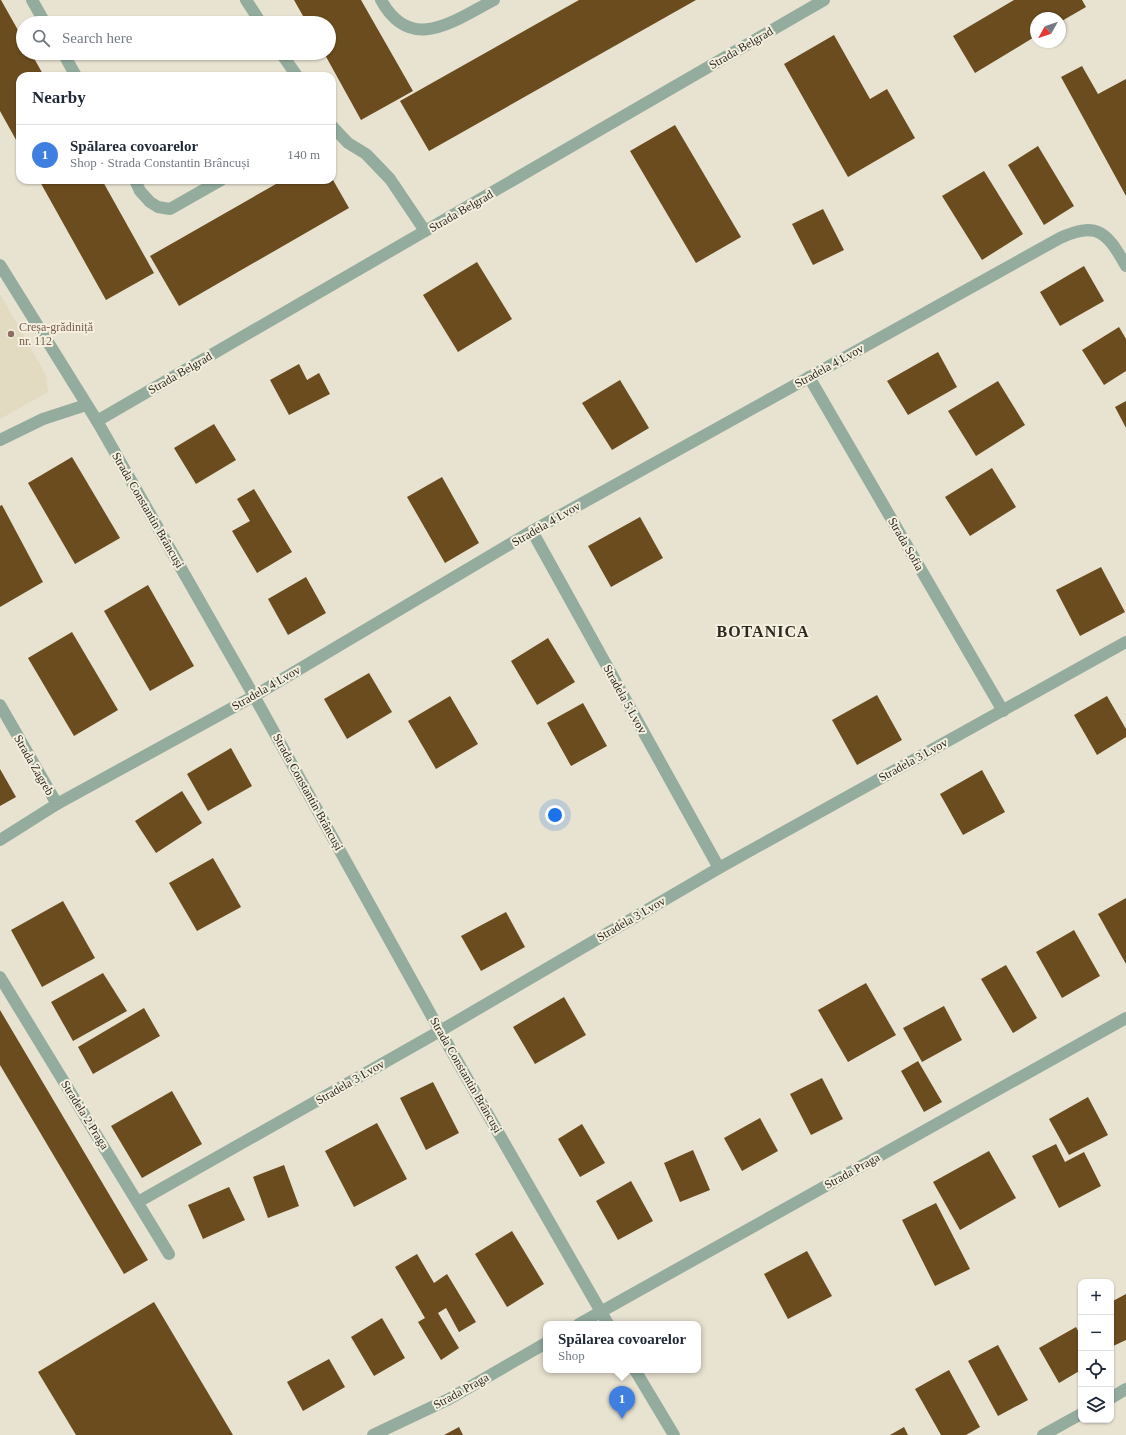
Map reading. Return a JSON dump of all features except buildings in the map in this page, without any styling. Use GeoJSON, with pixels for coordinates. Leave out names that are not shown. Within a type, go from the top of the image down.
{"type":"FeatureCollection","features":[{"type":"Feature","properties":{"kind":"street"},"geometry":{"type":"LineString","coordinates":[[32,0],[41,16]]}},
{"type":"Feature","properties":{"kind":"street"},"geometry":{"type":"LineString","coordinates":[[246,0],[256,16]]}},
{"type":"Feature","properties":{"kind":"street"},"geometry":{"type":"LineString","coordinates":[[381,0],[388,12],[402,24],[418,30],[437,29],[448,25],[494,0]]}},
{"type":"Feature","properties":{"kind":"street","name":"Strada Belgrad"},"geometry":{"type":"LineString","coordinates":[[97,421],[824,0]]}},
{"type":"Feature","properties":{"kind":"street"},"geometry":{"type":"LineString","coordinates":[[67,60],[74,72]]}},
{"type":"Feature","properties":{"kind":"street"},"geometry":{"type":"LineString","coordinates":[[286,60],[294,72]]}},
{"type":"Feature","properties":{"kind":"street"},"geometry":{"type":"LineString","coordinates":[[336,130],[348,143],[366,154],[390,179],[425,231]]}},
{"type":"Feature","properties":{"kind":"street"},"geometry":{"type":"LineString","coordinates":[[136,184],[140,191],[158,208],[170,209],[214,184]]}},
{"type":"Feature","properties":{"kind":"street","name":"Stradela 4 Lvov"},"geometry":{"type":"LineString","coordinates":[[0,840],[57,804],[254,696],[532,531],[1060,238],[1075,231],[1088,230],[1100,232],[1111,243],[1126,266]]}},
{"type":"Feature","properties":{"kind":"street","name":"Strada Constantin Brâncuși"},"geometry":{"type":"LineString","coordinates":[[0,264],[97,421],[254,696],[440,1030],[606,1321]]}},
{"type":"Feature","properties":{"kind":"street","name":"Strada Sofia"},"geometry":{"type":"LineString","coordinates":[[809,377],[1003,710]]}},
{"type":"Feature","properties":{"kind":"street"},"geometry":{"type":"LineString","coordinates":[[0,440],[43,419],[86,405]]}},
{"type":"Feature","properties":{"kind":"street","name":"Stradela 5 Lvov"},"geometry":{"type":"LineString","coordinates":[[532,531],[719,868]]}},
{"type":"Feature","properties":{"kind":"street","name":"Stradela 3 Lvov"},"geometry":{"type":"LineString","coordinates":[[138,1202],[440,1030],[719,868],[1126,642]]}},
{"type":"Feature","properties":{"kind":"street","name":"Strada Zagreb"},"geometry":{"type":"LineString","coordinates":[[0,705],[57,804]]}},
{"type":"Feature","properties":{"kind":"street","name":"Stradela 2 Praga"},"geometry":{"type":"LineString","coordinates":[[0,977],[169,1254]]}},
{"type":"Feature","properties":{"kind":"street","name":"Strada Praga"},"geometry":{"type":"LineString","coordinates":[[584,1321],[1126,1018]]}},
{"type":"Feature","properties":{"kind":"street","name":"Strada Praga"},"geometry":{"type":"LineString","coordinates":[[373,1435],[449,1399],[543,1345]]}},
{"type":"Feature","properties":{"kind":"street"},"geometry":{"type":"LineString","coordinates":[[637,1373],[674,1435]]}},
{"type":"Feature","properties":{"kind":"street"},"geometry":{"type":"LineString","coordinates":[[1114,1396],[1126,1389]]}},
{"type":"Feature","properties":{"kind":"street"},"geometry":{"type":"LineString","coordinates":[[1043,1435],[1078,1416]]}},
{"type":"Feature","properties":{"kind":"shaded area","name":"Creșa-grădiniță nr. 112"},"geometry":{"type":"Polygon","coordinates":[[[0,294],[46,375],[48,392],[0,419],[0,294]]]}},
{"type":"Feature","properties":{"kind":"place","name":"Creșa-grădiniță nr. 112"},"geometry":{"type":"Point","coordinates":[11,334]}},
{"type":"Feature","properties":{"kind":"place","name":"Spălarea covoarelor"},"geometry":{"type":"Point","coordinates":[622,1419]}},
{"type":"Feature","properties":{"kind":"district","name":"BOTANICA"},"geometry":{"type":"Point","coordinates":[763,631]}}]}
